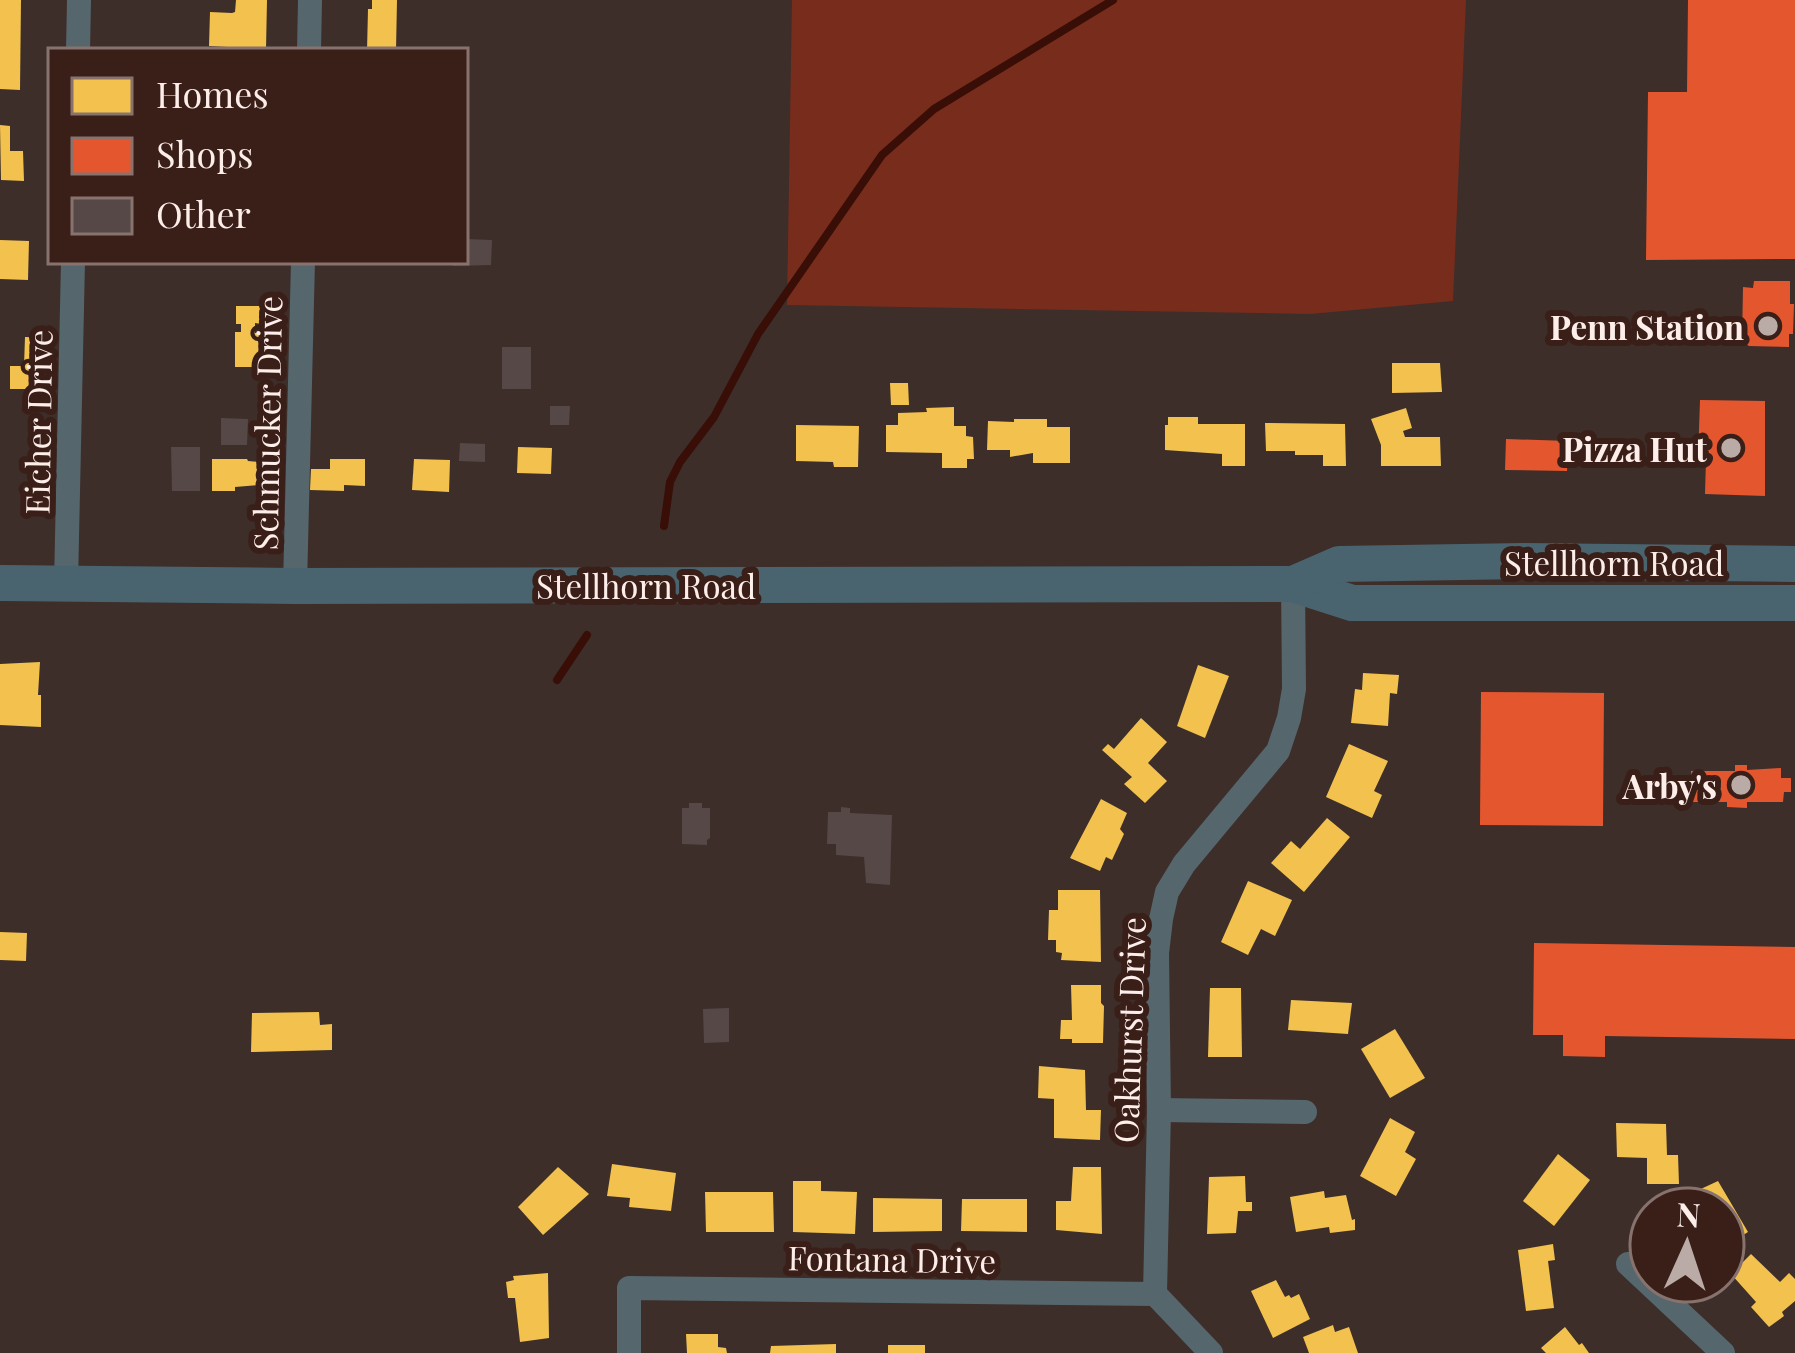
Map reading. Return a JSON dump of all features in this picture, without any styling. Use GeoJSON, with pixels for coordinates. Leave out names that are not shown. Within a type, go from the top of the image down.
{"type":"FeatureCollection","features":[{"type":"Feature","properties":{"kind":"main road","name":"Stellhorn Road"},"geometry":{"type":"LineString","coordinates":[[1292,584],[1339,564],[1795,564]]}},
{"type":"Feature","properties":{"kind":"main road","name":"Stellhorn Road"},"geometry":{"type":"LineString","coordinates":[[0,583],[1292,584],[1352,603],[1795,603]]}},
{"type":"Feature","properties":{"kind":"street"},"geometry":{"type":"LineString","coordinates":[[78,48],[79,0]]}},
{"type":"Feature","properties":{"kind":"street"},"geometry":{"type":"LineString","coordinates":[[309,48],[310,0]]}},
{"type":"Feature","properties":{"kind":"street","name":"Eicher Drive"},"geometry":{"type":"LineString","coordinates":[[66,584],[74,264]]}},
{"type":"Feature","properties":{"kind":"street","name":"Schmucker Drive"},"geometry":{"type":"LineString","coordinates":[[295,586],[303,264]]}},
{"type":"Feature","properties":{"kind":"street","name":"Oakhurst Drive"},"geometry":{"type":"LineString","coordinates":[[1155,1294],[1157,952],[1167,892],[1184,864],[1278,751],[1294,689],[1292,584]]}},
{"type":"Feature","properties":{"kind":"street"},"geometry":{"type":"LineString","coordinates":[[1159,1110],[1305,1112]]}},
{"type":"Feature","properties":{"kind":"street","name":"Fontana Drive"},"geometry":{"type":"LineString","coordinates":[[628,1353],[629,1288],[1155,1294]]}},
{"type":"Feature","properties":{"kind":"street"},"geometry":{"type":"LineString","coordinates":[[1155,1294],[1211,1353]]}},
{"type":"Feature","properties":{"kind":"street"},"geometry":{"type":"LineString","coordinates":[[1672,1305],[1723,1353]]}},
{"type":"Feature","properties":{"kind":"shaded area"},"geometry":{"type":"Polygon","coordinates":[[[792,0],[1466,0],[1453,301],[1310,314],[787,305],[792,0]]]}},
{"type":"Feature","properties":{"kind":"building: Homes"},"geometry":{"type":"Polygon","coordinates":[[[0,0],[21,0],[20,90],[0,89],[0,0]]]}},
{"type":"Feature","properties":{"kind":"building: Homes"},"geometry":{"type":"Polygon","coordinates":[[[236,0],[267,0],[266,48],[209,46],[210,12],[235,12],[236,0]]]}},
{"type":"Feature","properties":{"kind":"building: Homes"},"geometry":{"type":"Polygon","coordinates":[[[372,0],[397,0],[396,48],[367,48],[368,9],[372,9],[372,0]]]}},
{"type":"Feature","properties":{"kind":"building: Homes"},"geometry":{"type":"Polygon","coordinates":[[[0,125],[10,126],[10,151],[23,151],[24,181],[1,180],[0,125]]]}},
{"type":"Feature","properties":{"kind":"building: Homes"},"geometry":{"type":"Polygon","coordinates":[[[0,240],[29,241],[28,280],[0,279],[0,240]]]}},
{"type":"Feature","properties":{"kind":"building: Homes"},"geometry":{"type":"Polygon","coordinates":[[[236,306],[261,306],[262,324],[255,323],[255,333],[263,333],[263,367],[235,367],[235,332],[241,332],[236,306]]]}},
{"type":"Feature","properties":{"kind":"building: Homes"},"geometry":{"type":"Polygon","coordinates":[[[25,337],[53,338],[52,389],[10,389],[10,366],[24,366],[25,337]]]}},
{"type":"Feature","properties":{"kind":"building: Homes"},"geometry":{"type":"Polygon","coordinates":[[[1392,363],[1440,363],[1442,392],[1392,393],[1392,363]]]}},
{"type":"Feature","properties":{"kind":"building: Homes"},"geometry":{"type":"Polygon","coordinates":[[[890,383],[908,383],[909,405],[891,405],[890,383]]]}},
{"type":"Feature","properties":{"kind":"building: Homes"},"geometry":{"type":"Polygon","coordinates":[[[954,407],[954,426],[966,426],[966,436],[973,437],[974,459],[967,459],[967,468],[942,468],[942,453],[886,452],[886,425],[898,425],[898,413],[954,407]]]}},
{"type":"Feature","properties":{"kind":"building: Homes"},"geometry":{"type":"Polygon","coordinates":[[[1406,408],[1412,428],[1403,431],[1405,437],[1440,437],[1441,466],[1381,466],[1381,445],[1371,419],[1406,408]]]}},
{"type":"Feature","properties":{"kind":"building: Homes"},"geometry":{"type":"Polygon","coordinates":[[[1168,417],[1198,417],[1198,424],[1245,424],[1245,466],[1222,466],[1222,454],[1165,450],[1168,417]]]}},
{"type":"Feature","properties":{"kind":"building: Homes"},"geometry":{"type":"Polygon","coordinates":[[[1047,419],[1047,427],[1070,427],[1070,463],[1033,463],[1033,453],[1010,457],[1010,450],[987,450],[988,421],[1047,419]]]}},
{"type":"Feature","properties":{"kind":"building: Homes"},"geometry":{"type":"Polygon","coordinates":[[[1265,423],[1345,424],[1346,466],[1323,466],[1323,455],[1266,451],[1265,423]]]}},
{"type":"Feature","properties":{"kind":"building: Homes"},"geometry":{"type":"Polygon","coordinates":[[[796,425],[859,426],[858,467],[796,461],[796,425]]]}},
{"type":"Feature","properties":{"kind":"building: Homes"},"geometry":{"type":"Polygon","coordinates":[[[518,447],[552,448],[551,474],[517,473],[518,447]]]}},
{"type":"Feature","properties":{"kind":"building: Homes"},"geometry":{"type":"Polygon","coordinates":[[[212,459],[260,462],[260,485],[212,491],[212,459]]]}},
{"type":"Feature","properties":{"kind":"building: Homes"},"geometry":{"type":"Polygon","coordinates":[[[330,459],[365,459],[365,486],[310,490],[311,469],[330,469],[330,459]]]}},
{"type":"Feature","properties":{"kind":"building: Homes"},"geometry":{"type":"Polygon","coordinates":[[[414,459],[450,460],[449,492],[412,490],[414,459]]]}},
{"type":"Feature","properties":{"kind":"building: Homes"},"geometry":{"type":"Polygon","coordinates":[[[40,662],[41,727],[0,725],[0,664],[40,662]]]}},
{"type":"Feature","properties":{"kind":"building: Homes"},"geometry":{"type":"Polygon","coordinates":[[[1198,665],[1229,676],[1205,738],[1177,726],[1198,665]]]}},
{"type":"Feature","properties":{"kind":"building: Homes"},"geometry":{"type":"Polygon","coordinates":[[[1363,673],[1399,675],[1397,694],[1390,693],[1388,726],[1351,723],[1355,689],[1362,690],[1363,673]]]}},
{"type":"Feature","properties":{"kind":"building: Homes"},"geometry":{"type":"Polygon","coordinates":[[[1141,718],[1167,742],[1148,763],[1167,781],[1145,803],[1124,784],[1132,777],[1102,750],[1108,744],[1114,749],[1141,718]]]}},
{"type":"Feature","properties":{"kind":"building: Homes"},"geometry":{"type":"Polygon","coordinates":[[[1349,744],[1388,761],[1374,791],[1382,795],[1372,818],[1326,797],[1349,744]]]}},
{"type":"Feature","properties":{"kind":"building: Homes"},"geometry":{"type":"Polygon","coordinates":[[[1101,799],[1127,813],[1112,860],[1106,857],[1100,871],[1070,858],[1101,799]]]}},
{"type":"Feature","properties":{"kind":"building: Homes"},"geometry":{"type":"Polygon","coordinates":[[[1327,818],[1350,837],[1304,892],[1271,863],[1291,841],[1300,849],[1327,818]]]}},
{"type":"Feature","properties":{"kind":"building: Homes"},"geometry":{"type":"Polygon","coordinates":[[[1248,881],[1292,900],[1275,936],[1261,929],[1248,955],[1221,942],[1248,881]]]}},
{"type":"Feature","properties":{"kind":"building: Homes"},"geometry":{"type":"Polygon","coordinates":[[[1058,890],[1100,890],[1101,962],[1061,960],[1056,940],[1048,940],[1049,910],[1058,910],[1058,890]]]}},
{"type":"Feature","properties":{"kind":"building: Homes"},"geometry":{"type":"Polygon","coordinates":[[[0,932],[27,933],[26,961],[0,960],[0,932]]]}},
{"type":"Feature","properties":{"kind":"building: Homes"},"geometry":{"type":"Polygon","coordinates":[[[1071,985],[1101,985],[1103,1043],[1060,1039],[1061,1020],[1072,1020],[1071,985]]]}},
{"type":"Feature","properties":{"kind":"building: Homes"},"geometry":{"type":"Polygon","coordinates":[[[1210,988],[1241,988],[1242,1057],[1208,1057],[1210,988]]]}},
{"type":"Feature","properties":{"kind":"building: Homes"},"geometry":{"type":"Polygon","coordinates":[[[1291,1000],[1352,1003],[1348,1034],[1288,1030],[1291,1000]]]}},
{"type":"Feature","properties":{"kind":"building: Homes"},"geometry":{"type":"Polygon","coordinates":[[[319,1012],[320,1025],[332,1024],[332,1050],[251,1052],[252,1013],[319,1012]]]}},
{"type":"Feature","properties":{"kind":"building: Homes"},"geometry":{"type":"Polygon","coordinates":[[[1395,1029],[1425,1078],[1390,1098],[1361,1049],[1395,1029]]]}},
{"type":"Feature","properties":{"kind":"building: Homes"},"geometry":{"type":"Polygon","coordinates":[[[1039,1066],[1085,1070],[1086,1110],[1101,1110],[1100,1140],[1054,1138],[1054,1099],[1038,1098],[1039,1066]]]}},
{"type":"Feature","properties":{"kind":"building: Homes"},"geometry":{"type":"Polygon","coordinates":[[[1390,1118],[1415,1132],[1405,1152],[1416,1159],[1396,1196],[1360,1176],[1390,1118]]]}},
{"type":"Feature","properties":{"kind":"building: Homes"},"geometry":{"type":"Polygon","coordinates":[[[1616,1123],[1666,1124],[1667,1155],[1678,1155],[1679,1184],[1647,1184],[1647,1158],[1617,1157],[1616,1123]]]}},
{"type":"Feature","properties":{"kind":"building: Homes"},"geometry":{"type":"Polygon","coordinates":[[[1558,1154],[1590,1180],[1554,1226],[1523,1201],[1558,1154]]]}},
{"type":"Feature","properties":{"kind":"building: Homes"},"geometry":{"type":"Polygon","coordinates":[[[612,1164],[676,1173],[671,1211],[629,1207],[630,1198],[607,1196],[612,1164]]]}},
{"type":"Feature","properties":{"kind":"building: Homes"},"geometry":{"type":"Polygon","coordinates":[[[558,1167],[589,1194],[543,1235],[518,1207],[558,1167]]]}},
{"type":"Feature","properties":{"kind":"building: Homes"},"geometry":{"type":"Polygon","coordinates":[[[1073,1167],[1101,1167],[1102,1234],[1056,1230],[1056,1201],[1071,1201],[1073,1167]]]}},
{"type":"Feature","properties":{"kind":"building: Homes"},"geometry":{"type":"Polygon","coordinates":[[[1245,1176],[1246,1202],[1252,1202],[1252,1211],[1238,1211],[1236,1233],[1207,1234],[1209,1177],[1245,1176]]]}},
{"type":"Feature","properties":{"kind":"building: Homes"},"geometry":{"type":"Polygon","coordinates":[[[793,1181],[821,1181],[821,1191],[857,1192],[855,1234],[793,1232],[793,1181]]]}},
{"type":"Feature","properties":{"kind":"building: Homes"},"geometry":{"type":"Polygon","coordinates":[[[1324,1191],[1325,1198],[1346,1195],[1355,1230],[1330,1233],[1329,1227],[1296,1232],[1290,1197],[1324,1191]]]}},
{"type":"Feature","properties":{"kind":"building: Homes"},"geometry":{"type":"Polygon","coordinates":[[[705,1192],[773,1192],[774,1232],[706,1232],[705,1192]]]}},
{"type":"Feature","properties":{"kind":"building: Homes"},"geometry":{"type":"Polygon","coordinates":[[[873,1198],[942,1199],[942,1231],[873,1232],[873,1198]]]}},
{"type":"Feature","properties":{"kind":"building: Homes"},"geometry":{"type":"Polygon","coordinates":[[[962,1199],[1027,1199],[1027,1232],[961,1231],[962,1199]]]}},
{"type":"Feature","properties":{"kind":"building: Homes"},"geometry":{"type":"Polygon","coordinates":[[[1553,1244],[1555,1260],[1548,1261],[1554,1308],[1526,1311],[1518,1250],[1553,1244]]]}},
{"type":"Feature","properties":{"kind":"building: Homes"},"geometry":{"type":"Polygon","coordinates":[[[1751,1254],[1780,1282],[1789,1273],[1795,1279],[1795,1301],[1769,1327],[1751,1307],[1756,1302],[1747,1292],[1751,1254]]]}},
{"type":"Feature","properties":{"kind":"building: Homes"},"geometry":{"type":"Polygon","coordinates":[[[548,1273],[549,1338],[520,1342],[515,1298],[508,1298],[506,1282],[514,1280],[513,1276],[548,1273]]]}},
{"type":"Feature","properties":{"kind":"building: Homes"},"geometry":{"type":"Polygon","coordinates":[[[1276,1280],[1285,1297],[1299,1294],[1310,1319],[1273,1338],[1251,1291],[1276,1280]]]}},
{"type":"Feature","properties":{"kind":"building: Homes"},"geometry":{"type":"Polygon","coordinates":[[[1333,1325],[1335,1332],[1349,1327],[1358,1353],[1309,1353],[1303,1337],[1333,1325]]]}},
{"type":"Feature","properties":{"kind":"building: Homes"},"geometry":{"type":"Polygon","coordinates":[[[1565,1327],[1589,1353],[1546,1353],[1541,1348],[1565,1327]]]}},
{"type":"Feature","properties":{"kind":"building: Homes"},"geometry":{"type":"Polygon","coordinates":[[[686,1334],[718,1334],[718,1347],[726,1348],[727,1353],[687,1353],[686,1334]]]}},
{"type":"Feature","properties":{"kind":"building: Homes"},"geometry":{"type":"Polygon","coordinates":[[[836,1344],[836,1353],[770,1353],[771,1346],[836,1344]]]}},
{"type":"Feature","properties":{"kind":"building: Homes"},"geometry":{"type":"Polygon","coordinates":[[[888,1345],[925,1345],[925,1353],[888,1353],[888,1345]]]}},
{"type":"Feature","properties":{"kind":"building: Shops"},"geometry":{"type":"Polygon","coordinates":[[[1688,0],[1795,0],[1795,259],[1646,260],[1648,92],[1687,92],[1688,0]]]}},
{"type":"Feature","properties":{"kind":"building: Shops","name":"Penn Station"},"geometry":{"type":"Polygon","coordinates":[[[1754,281],[1790,281],[1790,304],[1794,304],[1789,347],[1749,346],[1742,341],[1743,287],[1753,288],[1754,281]]]}},
{"type":"Feature","properties":{"kind":"building: Shops","name":"Pizza Hut"},"geometry":{"type":"Polygon","coordinates":[[[1700,400],[1765,401],[1765,496],[1705,494],[1706,459],[1698,459],[1700,400]]]}},
{"type":"Feature","properties":{"kind":"building: Shops"},"geometry":{"type":"Polygon","coordinates":[[[1506,439],[1568,441],[1567,471],[1505,470],[1506,439]]]}},
{"type":"Feature","properties":{"kind":"building: Shops"},"geometry":{"type":"Polygon","coordinates":[[[1481,692],[1604,693],[1603,826],[1480,825],[1481,692]]]}},
{"type":"Feature","properties":{"kind":"building: Shops","name":"Arby's"},"geometry":{"type":"Polygon","coordinates":[[[1735,765],[1747,765],[1747,770],[1781,768],[1781,778],[1791,778],[1791,792],[1784,792],[1783,802],[1747,802],[1747,808],[1727,807],[1727,802],[1691,802],[1691,771],[1735,771],[1735,765]]]}},
{"type":"Feature","properties":{"kind":"building: Shops"},"geometry":{"type":"Polygon","coordinates":[[[1534,943],[1795,947],[1795,1039],[1605,1036],[1605,1057],[1563,1056],[1563,1035],[1533,1035],[1534,943]]]}},
{"type":"Feature","properties":{"kind":"building: Other"},"geometry":{"type":"Polygon","coordinates":[[[468,239],[492,240],[491,265],[453,266],[468,264],[468,239]]]}},
{"type":"Feature","properties":{"kind":"building: Other"},"geometry":{"type":"Polygon","coordinates":[[[502,347],[531,347],[531,389],[502,389],[502,347]]]}},
{"type":"Feature","properties":{"kind":"building: Other"},"geometry":{"type":"Polygon","coordinates":[[[550,406],[570,406],[569,425],[550,425],[550,406]]]}},
{"type":"Feature","properties":{"kind":"building: Other"},"geometry":{"type":"Polygon","coordinates":[[[221,418],[248,419],[247,445],[221,445],[221,418]]]}},
{"type":"Feature","properties":{"kind":"building: Other"},"geometry":{"type":"Polygon","coordinates":[[[460,443],[485,444],[485,462],[459,461],[460,443]]]}},
{"type":"Feature","properties":{"kind":"building: Other"},"geometry":{"type":"Polygon","coordinates":[[[171,447],[200,447],[200,491],[172,491],[171,447]]]}},
{"type":"Feature","properties":{"kind":"building: Other"},"geometry":{"type":"Polygon","coordinates":[[[689,803],[710,808],[707,845],[682,844],[682,808],[689,808],[689,803]]]}},
{"type":"Feature","properties":{"kind":"building: Other"},"geometry":{"type":"Polygon","coordinates":[[[841,807],[850,808],[850,813],[892,815],[890,885],[866,883],[864,857],[836,855],[836,844],[827,844],[828,812],[841,812],[841,807]]]}},
{"type":"Feature","properties":{"kind":"building: Other"},"geometry":{"type":"Polygon","coordinates":[[[729,1008],[729,1042],[704,1043],[703,1009],[729,1008]]]}},
{"type":"Feature","properties":{"kind":"waterway"},"geometry":{"type":"LineString","coordinates":[[664,526],[670,482],[680,462],[714,417],[758,334],[882,155],[934,109],[1113,0]]}},
{"type":"Feature","properties":{"kind":"waterway"},"geometry":{"type":"LineString","coordinates":[[557,680],[587,635]]}},
{"type":"Feature","properties":{"kind":"place","name":"Penn Station"},"geometry":{"type":"Point","coordinates":[1768,326]}},
{"type":"Feature","properties":{"kind":"place","name":"Pizza Hut"},"geometry":{"type":"Point","coordinates":[1731,448]}},
{"type":"Feature","properties":{"kind":"place","name":"Arby's"},"geometry":{"type":"Point","coordinates":[1741,785]}}]}
